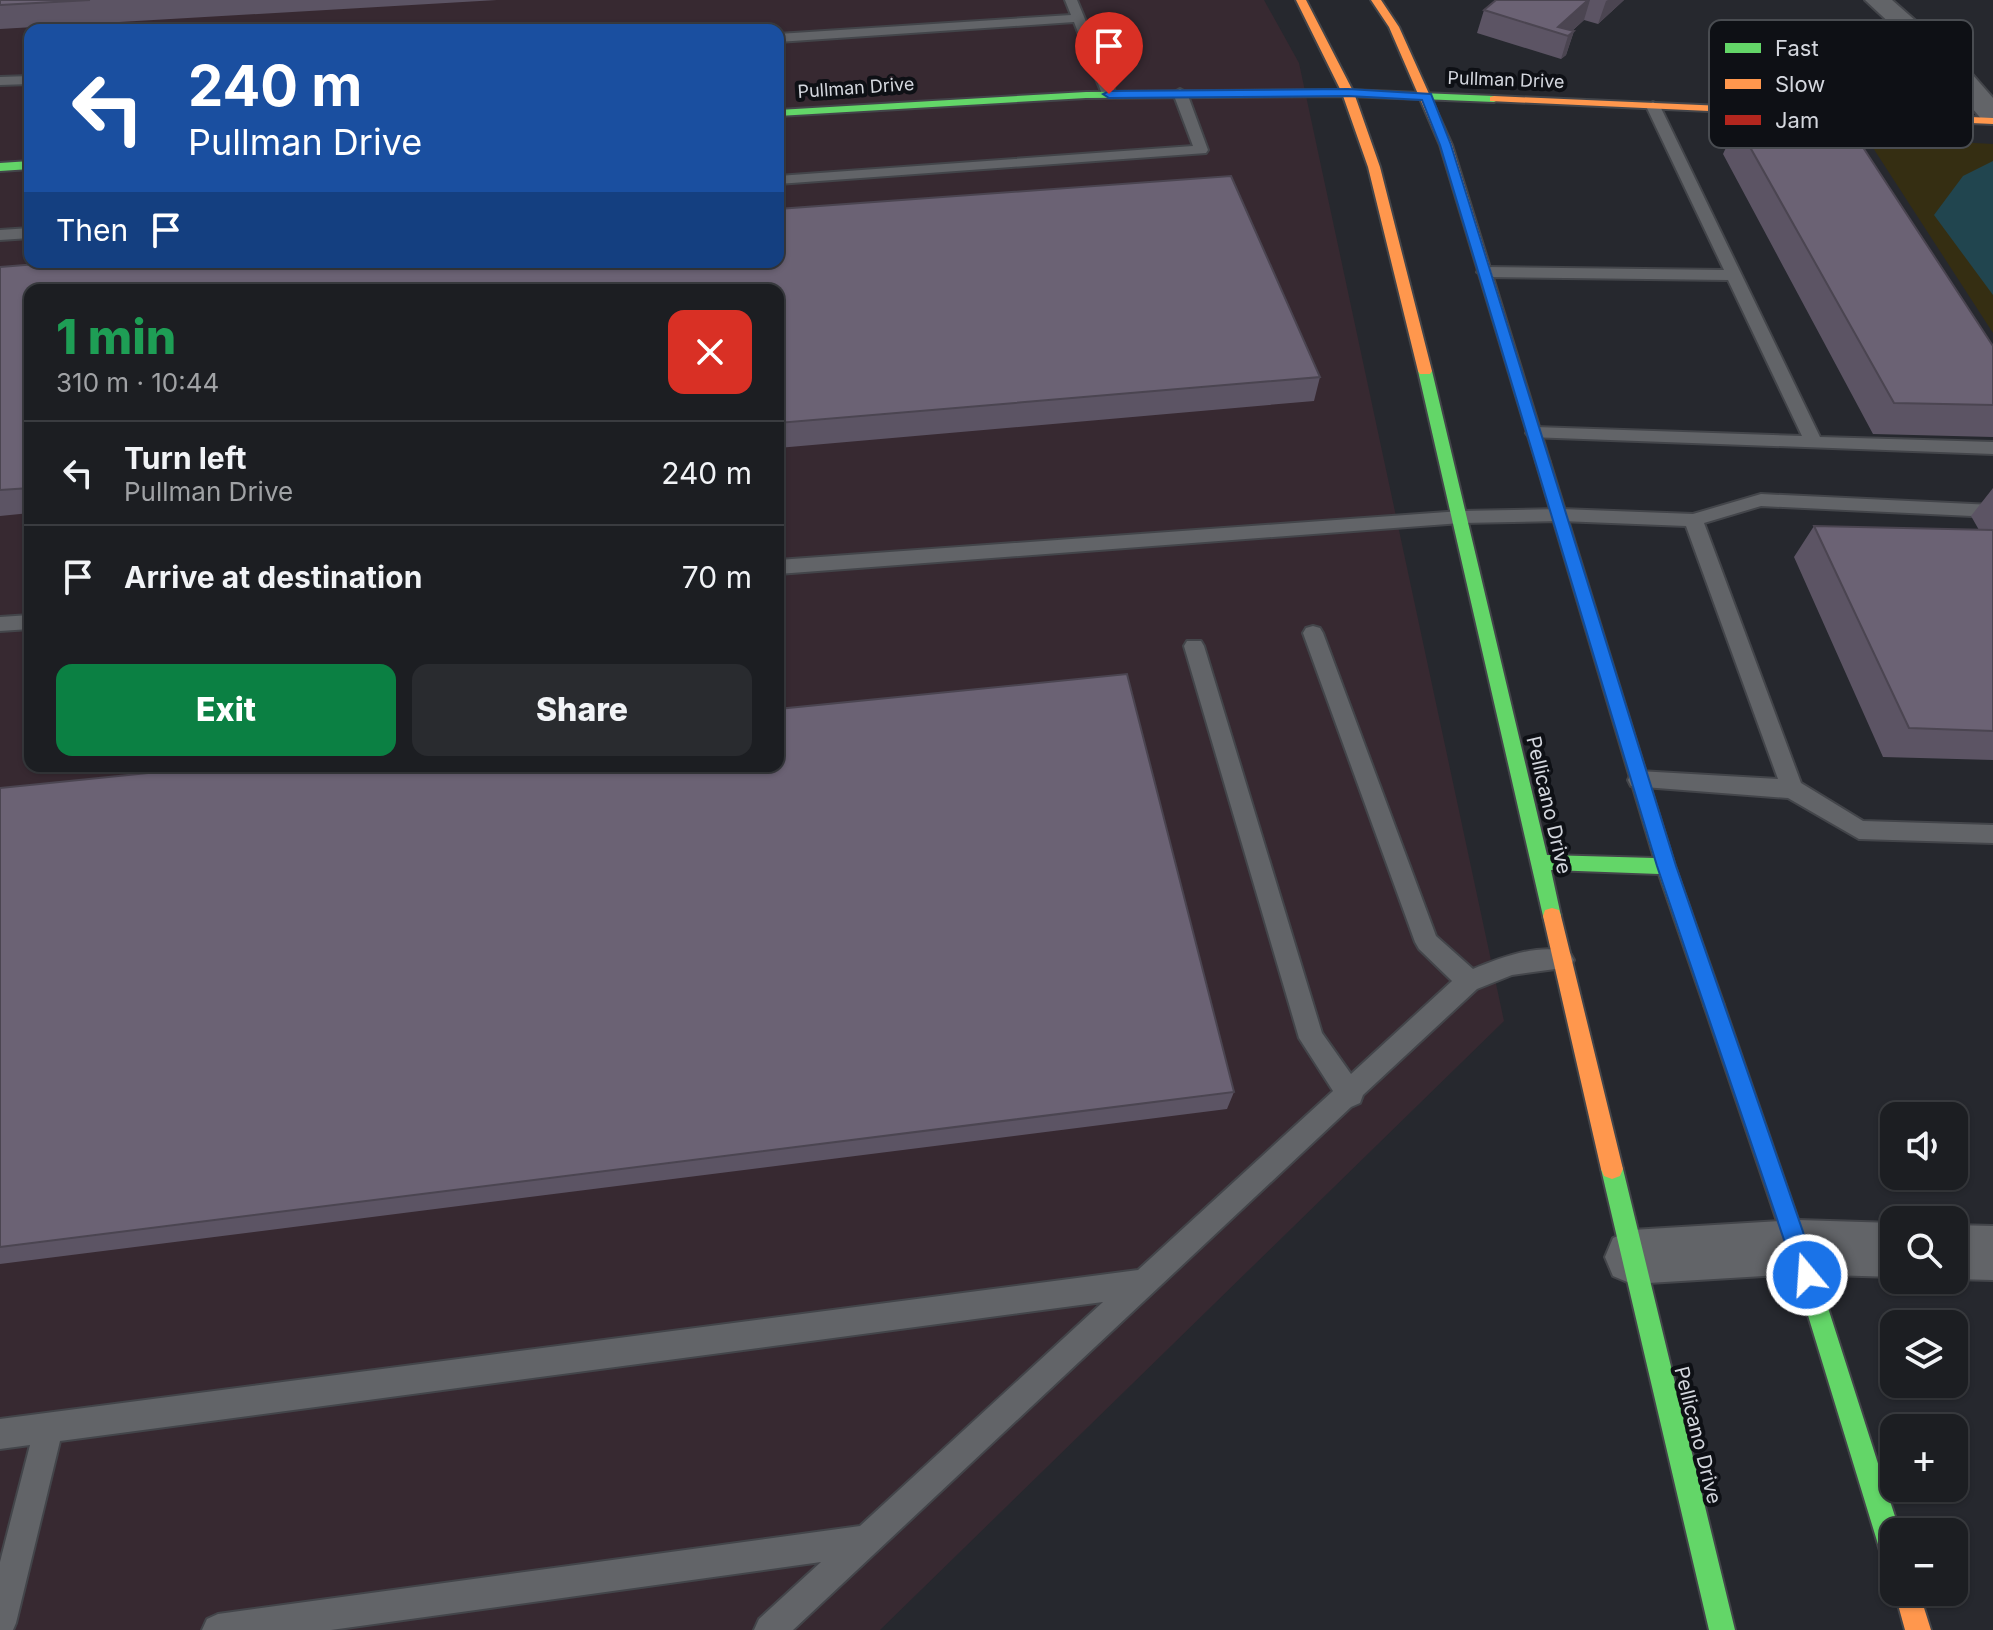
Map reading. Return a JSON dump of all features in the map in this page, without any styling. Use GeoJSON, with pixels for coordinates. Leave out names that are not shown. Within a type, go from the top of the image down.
{"type":"FeatureCollection","features":[{"type":"Feature","properties":{"kind":"main road","name":"Pellicano Drive"},"geometry":{"type":"LineString","coordinates":[[1301,0],[1348,93],[1374,167],[1461,517],[1539,862],[1722,1630]]}},
{"type":"Feature","properties":{"kind":"main road"},"geometry":{"type":"LineString","coordinates":[[1376,0],[1394,27],[1446,145],[1666,866],[1798,1247],[1883,1518]]}},
{"type":"Feature","properties":{"kind":"main road","name":"Pullman Drive"},"geometry":{"type":"LineString","coordinates":[[784,113],[955,100],[1180,93],[1348,93],[1709,111]]}},
{"type":"Feature","properties":{"kind":"main road","name":"Pullman Drive"},"geometry":{"type":"LineString","coordinates":[[1973,118],[1993,118]]}},
{"type":"Feature","properties":{"kind":"main road"},"geometry":{"type":"LineString","coordinates":[[0,167],[24,165]]}},
{"type":"Feature","properties":{"kind":"main road"},"geometry":{"type":"LineString","coordinates":[[1539,862],[1666,866]]}},
{"type":"Feature","properties":{"kind":"main road"},"geometry":{"type":"LineString","coordinates":[[1910,1606],[1918,1630]]}},
{"type":"Feature","properties":{"kind":"street"},"geometry":{"type":"LineString","coordinates":[[1877,0],[1900,20]]}},
{"type":"Feature","properties":{"kind":"street"},"geometry":{"type":"LineString","coordinates":[[1973,93],[1993,118]]}},
{"type":"Feature","properties":{"kind":"street"},"geometry":{"type":"LineString","coordinates":[[1632,1257],[1798,1247],[1880,1250]]}},
{"type":"Feature","properties":{"kind":"street"},"geometry":{"type":"LineString","coordinates":[[1968,1252],[1993,1253]]}},
{"type":"Feature","properties":{"kind":"lane"},"geometry":{"type":"LineString","coordinates":[[1071,0],[1109,94]]}},
{"type":"Feature","properties":{"kind":"lane"},"geometry":{"type":"LineString","coordinates":[[784,38],[1078,18]]}},
{"type":"Feature","properties":{"kind":"lane"},"geometry":{"type":"LineString","coordinates":[[0,81],[24,80]]}},
{"type":"Feature","properties":{"kind":"lane"},"geometry":{"type":"LineString","coordinates":[[784,180],[1201,150],[1180,93]]}},
{"type":"Feature","properties":{"kind":"lane"},"geometry":{"type":"LineString","coordinates":[[1653,106],[1814,443]]}},
{"type":"Feature","properties":{"kind":"lane"},"geometry":{"type":"LineString","coordinates":[[0,235],[24,233]]}},
{"type":"Feature","properties":{"kind":"lane"},"geometry":{"type":"LineString","coordinates":[[1485,272],[1734,275]]}},
{"type":"Feature","properties":{"kind":"lane"},"geometry":{"type":"LineString","coordinates":[[1535,433],[1993,448]]}},
{"type":"Feature","properties":{"kind":"lane"},"geometry":{"type":"LineString","coordinates":[[784,567],[1461,517],[1561,515],[1693,520],[1761,500],[1993,511]]}},
{"type":"Feature","properties":{"kind":"lane"},"geometry":{"type":"LineString","coordinates":[[1693,520],[1792,789]]}},
{"type":"Feature","properties":{"kind":"lane"},"geometry":{"type":"LineString","coordinates":[[0,624],[24,622]]}},
{"type":"Feature","properties":{"kind":"lane"},"geometry":{"type":"LineString","coordinates":[[1313,633],[1427,942],[1469,981]]}},
{"type":"Feature","properties":{"kind":"lane"},"geometry":{"type":"LineString","coordinates":[[1194,646],[1311,1038],[1351,1095]]}},
{"type":"Feature","properties":{"kind":"lane"},"geometry":{"type":"LineString","coordinates":[[1639,780],[1792,789],[1859,830],[1993,834]]}},
{"type":"Feature","properties":{"kind":"lane"},"geometry":{"type":"LineString","coordinates":[[770,1630],[1351,1095],[1469,981],[1511,965],[1562,960]]}},
{"type":"Feature","properties":{"kind":"lane"},"geometry":{"type":"LineString","coordinates":[[0,1434],[1146,1283]]}},
{"type":"Feature","properties":{"kind":"lane"},"geometry":{"type":"LineString","coordinates":[[0,1623],[49,1427]]}},
{"type":"Feature","properties":{"kind":"lane"},"geometry":{"type":"LineString","coordinates":[[218,1630],[867,1540]]}},
{"type":"Feature","properties":{"kind":"shaded area"},"geometry":{"type":"Polygon","coordinates":[[[0,0],[1264,0],[1299,63],[1504,1021],[880,1630],[0,1630],[0,0]]]}},
{"type":"Feature","properties":{"kind":"sand"},"geometry":{"type":"Polygon","coordinates":[[[1973,143],[1993,144],[1993,333],[1873,148],[1973,148],[1973,143]]]}},
{"type":"Feature","properties":{"kind":"water"},"geometry":{"type":"Polygon","coordinates":[[[1993,161],[1993,295],[1934,215],[1963,176],[1993,161]]]}},
{"type":"Feature","properties":{"kind":"building"},"geometry":{"type":"Polygon","coordinates":[[[0,0],[90,0],[0,5],[0,0]]]}},
{"type":"Feature","properties":{"kind":"building"},"geometry":{"type":"Polygon","coordinates":[[[1496,0],[1588,0],[1558,27],[1574,31],[1568,36],[1484,10],[1496,0]]]}},
{"type":"Feature","properties":{"kind":"building"},"geometry":{"type":"Polygon","coordinates":[[[1751,148],[1863,148],[1993,346],[1993,405],[1894,403],[1751,148]]]}},
{"type":"Feature","properties":{"kind":"building"},"geometry":{"type":"Polygon","coordinates":[[[1231,176],[1320,377],[784,422],[784,284],[24,284],[24,488],[0,490],[0,267],[784,268],[784,209],[1231,176]]]}},
{"type":"Feature","properties":{"kind":"building"},"geometry":{"type":"Polygon","coordinates":[[[1814,526],[1993,530],[1993,731],[1909,728],[1814,526]]]}},
{"type":"Feature","properties":{"kind":"building"},"geometry":{"type":"Polygon","coordinates":[[[1127,674],[1234,1092],[0,1247],[0,788],[158,772],[784,772],[784,708],[1127,674]]]}},
{"type":"Feature","properties":{"kind":"traffic: fast"},"geometry":{"type":"LineString","coordinates":[[784,113],[1086,95],[1348,93],[1494,99]]}},
{"type":"Feature","properties":{"kind":"traffic: fast"},"geometry":{"type":"LineString","coordinates":[[0,167],[24,165]]}},
{"type":"Feature","properties":{"kind":"traffic: fast"},"geometry":{"type":"LineString","coordinates":[[1425,371],[1552,916]]}},
{"type":"Feature","properties":{"kind":"traffic: fast"},"geometry":{"type":"LineString","coordinates":[[1543,462],[1666,866],[1714,1005]]}},
{"type":"Feature","properties":{"kind":"traffic: fast"},"geometry":{"type":"LineString","coordinates":[[1539,862],[1666,866]]}},
{"type":"Feature","properties":{"kind":"traffic: fast"},"geometry":{"type":"LineString","coordinates":[[1612,1169],[1722,1630]]}},
{"type":"Feature","properties":{"kind":"traffic: fast"},"geometry":{"type":"LineString","coordinates":[[1810,1286],[1883,1518]]}},
{"type":"Feature","properties":{"kind":"traffic: slow"},"geometry":{"type":"LineString","coordinates":[[1301,0],[1348,93],[1374,167],[1425,371]]}},
{"type":"Feature","properties":{"kind":"traffic: slow"},"geometry":{"type":"LineString","coordinates":[[1376,0],[1394,27],[1446,145],[1543,462]]}},
{"type":"Feature","properties":{"kind":"traffic: slow"},"geometry":{"type":"LineString","coordinates":[[1494,99],[1709,108]]}},
{"type":"Feature","properties":{"kind":"traffic: slow"},"geometry":{"type":"LineString","coordinates":[[1973,120],[1993,121]]}},
{"type":"Feature","properties":{"kind":"traffic: slow"},"geometry":{"type":"LineString","coordinates":[[1552,916],[1612,1169]]}},
{"type":"Feature","properties":{"kind":"traffic: slow"},"geometry":{"type":"LineString","coordinates":[[1910,1606],[1918,1630]]}},
{"type":"Feature","properties":{"kind":"traffic: jam"},"geometry":{"type":"LineString","coordinates":[[1714,1005],[1810,1286]]}},
{"type":"Feature","properties":{"kind":"route"},"geometry":{"type":"LineString","coordinates":[[1109,94],[1348,93],[1427,97],[1446,145],[1561,515],[1666,866],[1807,1275]]}}]}
